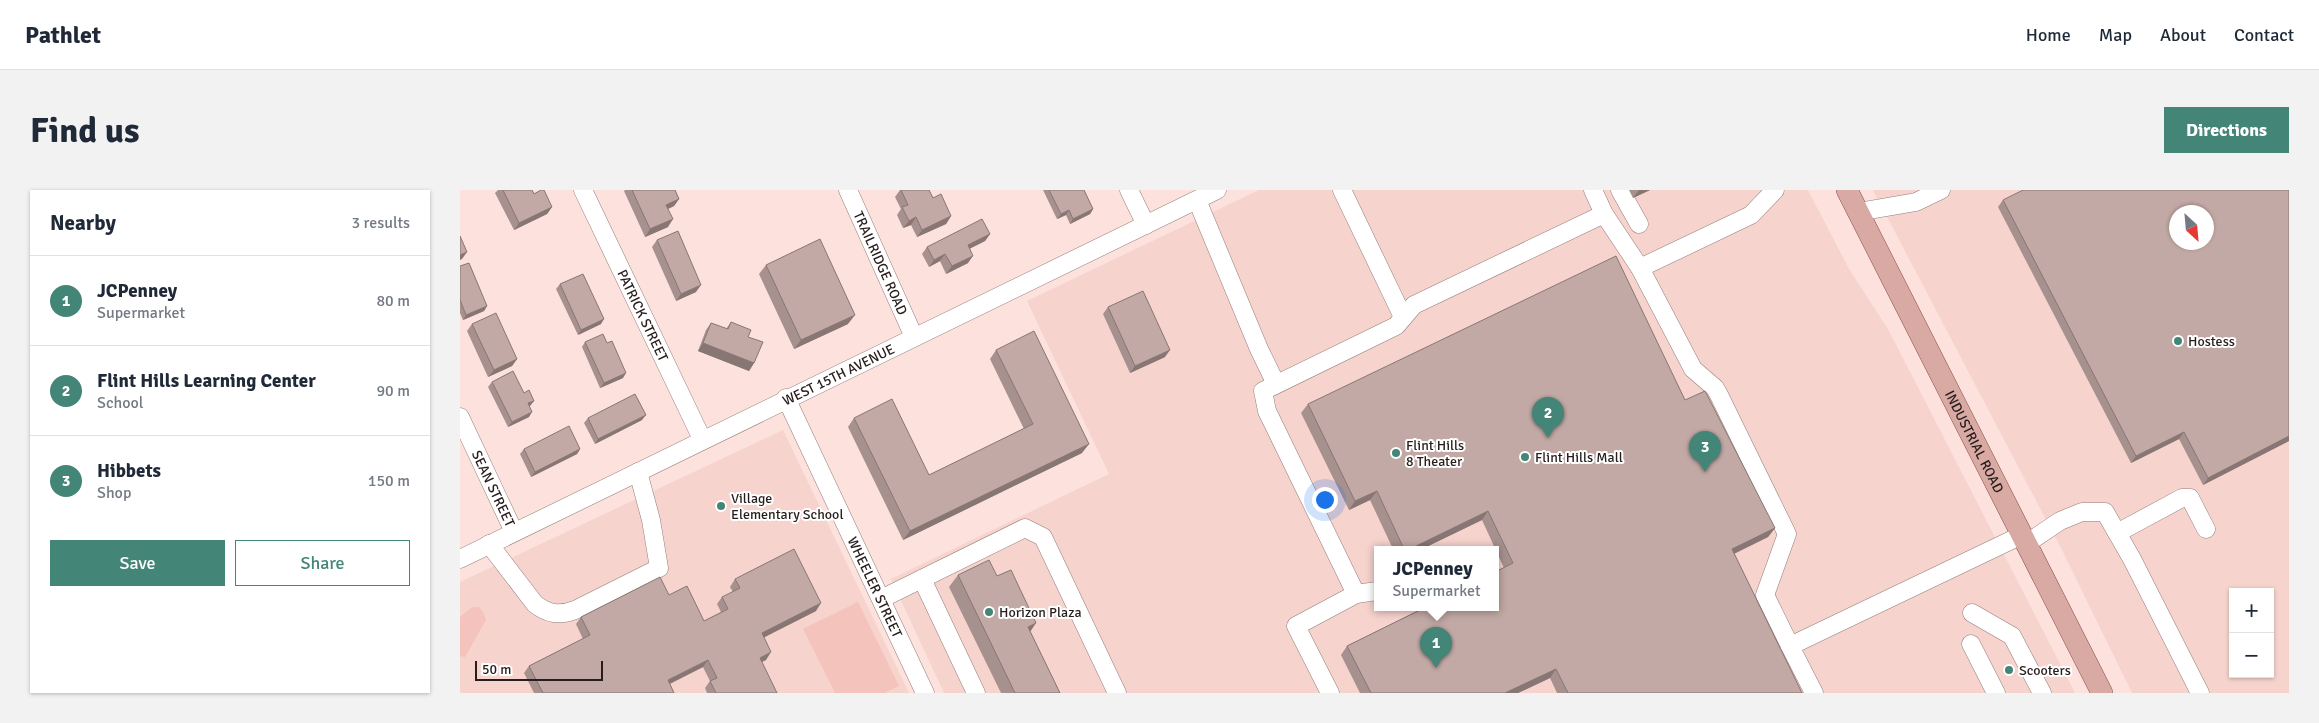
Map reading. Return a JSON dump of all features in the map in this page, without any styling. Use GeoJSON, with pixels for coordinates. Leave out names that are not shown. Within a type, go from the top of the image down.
{"type":"FeatureCollection","features":[{"type":"Feature","properties":{"kind":"main road","name":"INDUSTRIAL ROAD"},"geometry":{"type":"LineString","coordinates":[[1847,190],[2102,693]]}},
{"type":"Feature","properties":{"kind":"street","name":"PATRICK STREET"},"geometry":{"type":"LineString","coordinates":[[583,190],[702,440]]}},
{"type":"Feature","properties":{"kind":"street","name":"TRAILRIDGE ROAD"},"geometry":{"type":"LineString","coordinates":[[848,190],[914,337]]}},
{"type":"Feature","properties":{"kind":"street"},"geometry":{"type":"LineString","coordinates":[[1129,190],[1146,225]]}},
{"type":"Feature","properties":{"kind":"street","name":"WEST 15TH AVENUE"},"geometry":{"type":"LineString","coordinates":[[460,558],[1217,190]]}},
{"type":"Feature","properties":{"kind":"street"},"geometry":{"type":"LineString","coordinates":[[1342,190],[1403,318]]}},
{"type":"Feature","properties":{"kind":"street"},"geometry":{"type":"LineString","coordinates":[[1593,190],[1604,214],[1640,268],[1693,369],[1715,388],[1719,395],[1787,534],[1765,595],[1814,693]]}},
{"type":"Feature","properties":{"kind":"street"},"geometry":{"type":"LineString","coordinates":[[1620,190],[1638,224]]}},
{"type":"Feature","properties":{"kind":"street"},"geometry":{"type":"LineString","coordinates":[[1640,268],[1751,216],[1775,190]]}},
{"type":"Feature","properties":{"kind":"street"},"geometry":{"type":"LineString","coordinates":[[1858,212],[1916,202],[1941,190]]}},
{"type":"Feature","properties":{"kind":"street"},"geometry":{"type":"LineString","coordinates":[[1197,200],[1259,349],[1276,384]]}},
{"type":"Feature","properties":{"kind":"street"},"geometry":{"type":"LineString","coordinates":[[1356,594],[1264,405],[1263,390],[1396,326],[1414,305],[1604,214]]}},
{"type":"Feature","properties":{"kind":"street","name":"WHEELER STREET"},"geometry":{"type":"LineString","coordinates":[[786,398],[925,693]]}},
{"type":"Feature","properties":{"kind":"street","name":"SEAN STREET"},"geometry":{"type":"LineString","coordinates":[[460,417],[514,532]]}},
{"type":"Feature","properties":{"kind":"street"},"geometry":{"type":"LineString","coordinates":[[489,544],[535,604],[544,611],[564,614],[575,610],[659,568],[651,520],[638,472]]}},
{"type":"Feature","properties":{"kind":"street"},"geometry":{"type":"LineString","coordinates":[[2117,533],[2182,498],[2190,498],[2206,529]]}},
{"type":"Feature","properties":{"kind":"street"},"geometry":{"type":"LineString","coordinates":[[1790,646],[2024,540],[2060,521],[2082,512],[2105,512],[2200,693]]}},
{"type":"Feature","properties":{"kind":"street"},"geometry":{"type":"LineString","coordinates":[[881,599],[1026,528],[1043,537],[1117,693]]}},
{"type":"Feature","properties":{"kind":"street"},"geometry":{"type":"LineString","coordinates":[[922,579],[976,693]]}},
{"type":"Feature","properties":{"kind":"street"},"geometry":{"type":"LineString","coordinates":[[1330,693],[1296,626],[1356,594],[1374,591]]}},
{"type":"Feature","properties":{"kind":"street"},"geometry":{"type":"LineString","coordinates":[[1972,613],[2012,636],[2042,693]]}},
{"type":"Feature","properties":{"kind":"street"},"geometry":{"type":"LineString","coordinates":[[1971,644],[1996,693]]}},
{"type":"Feature","properties":{"kind":"shaded area","name":"Flint Hills Mall"},"geometry":{"type":"Polygon","coordinates":[[[1259,190],[1808,190],[1849,269],[1889,331],[2075,693],[944,693],[891,579],[1109,474],[1027,301],[1259,190]]]}},
{"type":"Feature","properties":{"kind":"shaded area"},"geometry":{"type":"Polygon","coordinates":[[[1873,190],[2289,190],[2289,693],[2132,693],[2062,550],[1873,190]]]}},
{"type":"Feature","properties":{"kind":"shaded area","name":"Village Elementary School"},"geometry":{"type":"Polygon","coordinates":[[[783,430],[909,693],[460,693],[460,582],[783,430]]]}},
{"type":"Feature","properties":{"kind":"shaded area"},"geometry":{"type":"Polygon","coordinates":[[[858,602],[899,686],[884,693],[835,693],[803,629],[858,602]]]}},
{"type":"Feature","properties":{"kind":"shaded area"},"geometry":{"type":"Polygon","coordinates":[[[472,607],[479,607],[486,620],[465,657],[460,656],[460,617],[472,607]]]}},
{"type":"Feature","properties":{"kind":"building"},"geometry":{"type":"Polygon","coordinates":[[[503,190],[532,190],[534,194],[544,190],[552,207],[519,223],[503,190]]]}},
{"type":"Feature","properties":{"kind":"building"},"geometry":{"type":"Polygon","coordinates":[[[632,190],[675,190],[679,199],[666,205],[673,219],[650,229],[632,190]]]}},
{"type":"Feature","properties":{"kind":"building"},"geometry":{"type":"Polygon","coordinates":[[[901,190],[929,190],[933,198],[941,194],[951,216],[922,230],[916,217],[909,221],[902,207],[908,205],[901,190]]]}},
{"type":"Feature","properties":{"kind":"building"},"geometry":{"type":"Polygon","coordinates":[[[1049,190],[1084,190],[1093,209],[1073,219],[1069,210],[1061,214],[1049,190]]]}},
{"type":"Feature","properties":{"kind":"building","name":"Hostess"},"geometry":{"type":"Polygon","coordinates":[[[2023,190],[2289,190],[2289,436],[2208,478],[2184,432],[2136,456],[2003,200],[2023,190]]]}},
{"type":"Feature","properties":{"kind":"building"},"geometry":{"type":"Polygon","coordinates":[[[982,219],[990,234],[968,245],[973,256],[952,266],[945,254],[934,260],[927,247],[982,219]]]}},
{"type":"Feature","properties":{"kind":"building"},"geometry":{"type":"Polygon","coordinates":[[[678,231],[701,285],[681,294],[657,240],[678,231]]]}},
{"type":"Feature","properties":{"kind":"building"},"geometry":{"type":"Polygon","coordinates":[[[460,236],[467,252],[460,255],[460,236]]]}},
{"type":"Feature","properties":{"kind":"building"},"geometry":{"type":"Polygon","coordinates":[[[820,239],[855,315],[801,340],[766,265],[820,239]]]}},
{"type":"Feature","properties":{"kind":"building","name":"Flint Hills Mall"},"geometry":{"type":"Polygon","coordinates":[[[1616,256],[1685,400],[1705,391],[1775,528],[1732,549],[1802,693],[1568,693],[1556,669],[1505,693],[1371,693],[1347,646],[1418,611],[1499,611],[1499,570],[1513,563],[1488,511],[1416,546],[1403,546],[1377,491],[1355,501],[1308,404],[1616,256]]]}},
{"type":"Feature","properties":{"kind":"building"},"geometry":{"type":"Polygon","coordinates":[[[469,263],[487,306],[466,315],[460,300],[460,266],[469,263]]]}},
{"type":"Feature","properties":{"kind":"building"},"geometry":{"type":"Polygon","coordinates":[[[583,274],[604,319],[581,330],[560,284],[583,274]]]}},
{"type":"Feature","properties":{"kind":"building"},"geometry":{"type":"Polygon","coordinates":[[[1143,291],[1170,350],[1135,366],[1108,307],[1143,291]]]}},
{"type":"Feature","properties":{"kind":"building"},"geometry":{"type":"Polygon","coordinates":[[[496,313],[517,359],[494,370],[472,324],[496,313]]]}},
{"type":"Feature","properties":{"kind":"building"},"geometry":{"type":"Polygon","coordinates":[[[731,322],[751,330],[748,337],[763,342],[754,363],[703,343],[711,323],[728,329],[731,322]]]}},
{"type":"Feature","properties":{"kind":"building"},"geometry":{"type":"Polygon","coordinates":[[[1034,331],[1089,444],[910,531],[854,418],[892,399],[929,475],[1033,424],[996,350],[1034,331]]]}},
{"type":"Feature","properties":{"kind":"building"},"geometry":{"type":"Polygon","coordinates":[[[603,334],[607,343],[612,341],[626,373],[604,383],[585,342],[603,334]]]}},
{"type":"Feature","properties":{"kind":"building"},"geometry":{"type":"Polygon","coordinates":[[[513,371],[524,393],[529,390],[534,401],[528,403],[532,412],[512,422],[492,382],[513,371]]]}},
{"type":"Feature","properties":{"kind":"building"},"geometry":{"type":"Polygon","coordinates":[[[635,394],[646,415],[598,439],[588,418],[635,394]]]}},
{"type":"Feature","properties":{"kind":"building"},"geometry":{"type":"Polygon","coordinates":[[[569,426],[580,449],[535,472],[524,449],[569,426]]]}},
{"type":"Feature","properties":{"kind":"building"},"geometry":{"type":"Polygon","coordinates":[[[794,549],[821,603],[762,633],[771,652],[760,658],[777,693],[716,693],[710,681],[717,678],[708,660],[668,680],[674,693],[543,693],[529,666],[590,635],[581,617],[660,577],[669,595],[687,586],[704,621],[728,609],[722,597],[740,588],[735,579],[794,549]]]}},
{"type":"Feature","properties":{"kind":"building","name":"Horizon Plaza"},"geometry":{"type":"Polygon","coordinates":[[[989,560],[997,576],[1011,570],[1036,623],[1028,627],[1060,693],[1015,693],[958,575],[989,560]]]}},
{"type":"Feature","properties":{"kind":"place","name":"Hostess"},"geometry":{"type":"Point","coordinates":[2178,341]}},
{"type":"Feature","properties":{"kind":"place","name":"Flint Hills Learning Center"},"geometry":{"type":"Point","coordinates":[1548,438]}},
{"type":"Feature","properties":{"kind":"place","name":"Flint Hills 8 Theater"},"geometry":{"type":"Point","coordinates":[1396,453]}},
{"type":"Feature","properties":{"kind":"place","name":"Flint Hills Mall"},"geometry":{"type":"Point","coordinates":[1525,457]}},
{"type":"Feature","properties":{"kind":"place","name":"Hibbets"},"geometry":{"type":"Point","coordinates":[1705,472]}},
{"type":"Feature","properties":{"kind":"place","name":"Village Elementary School"},"geometry":{"type":"Point","coordinates":[721,506]}},
{"type":"Feature","properties":{"kind":"place","name":"Horizon Plaza"},"geometry":{"type":"Point","coordinates":[989,612]}},
{"type":"Feature","properties":{"kind":"place","name":"JCPenney"},"geometry":{"type":"Point","coordinates":[1436,668]}},
{"type":"Feature","properties":{"kind":"place","name":"Scooters"},"geometry":{"type":"Point","coordinates":[2009,670]}}]}
